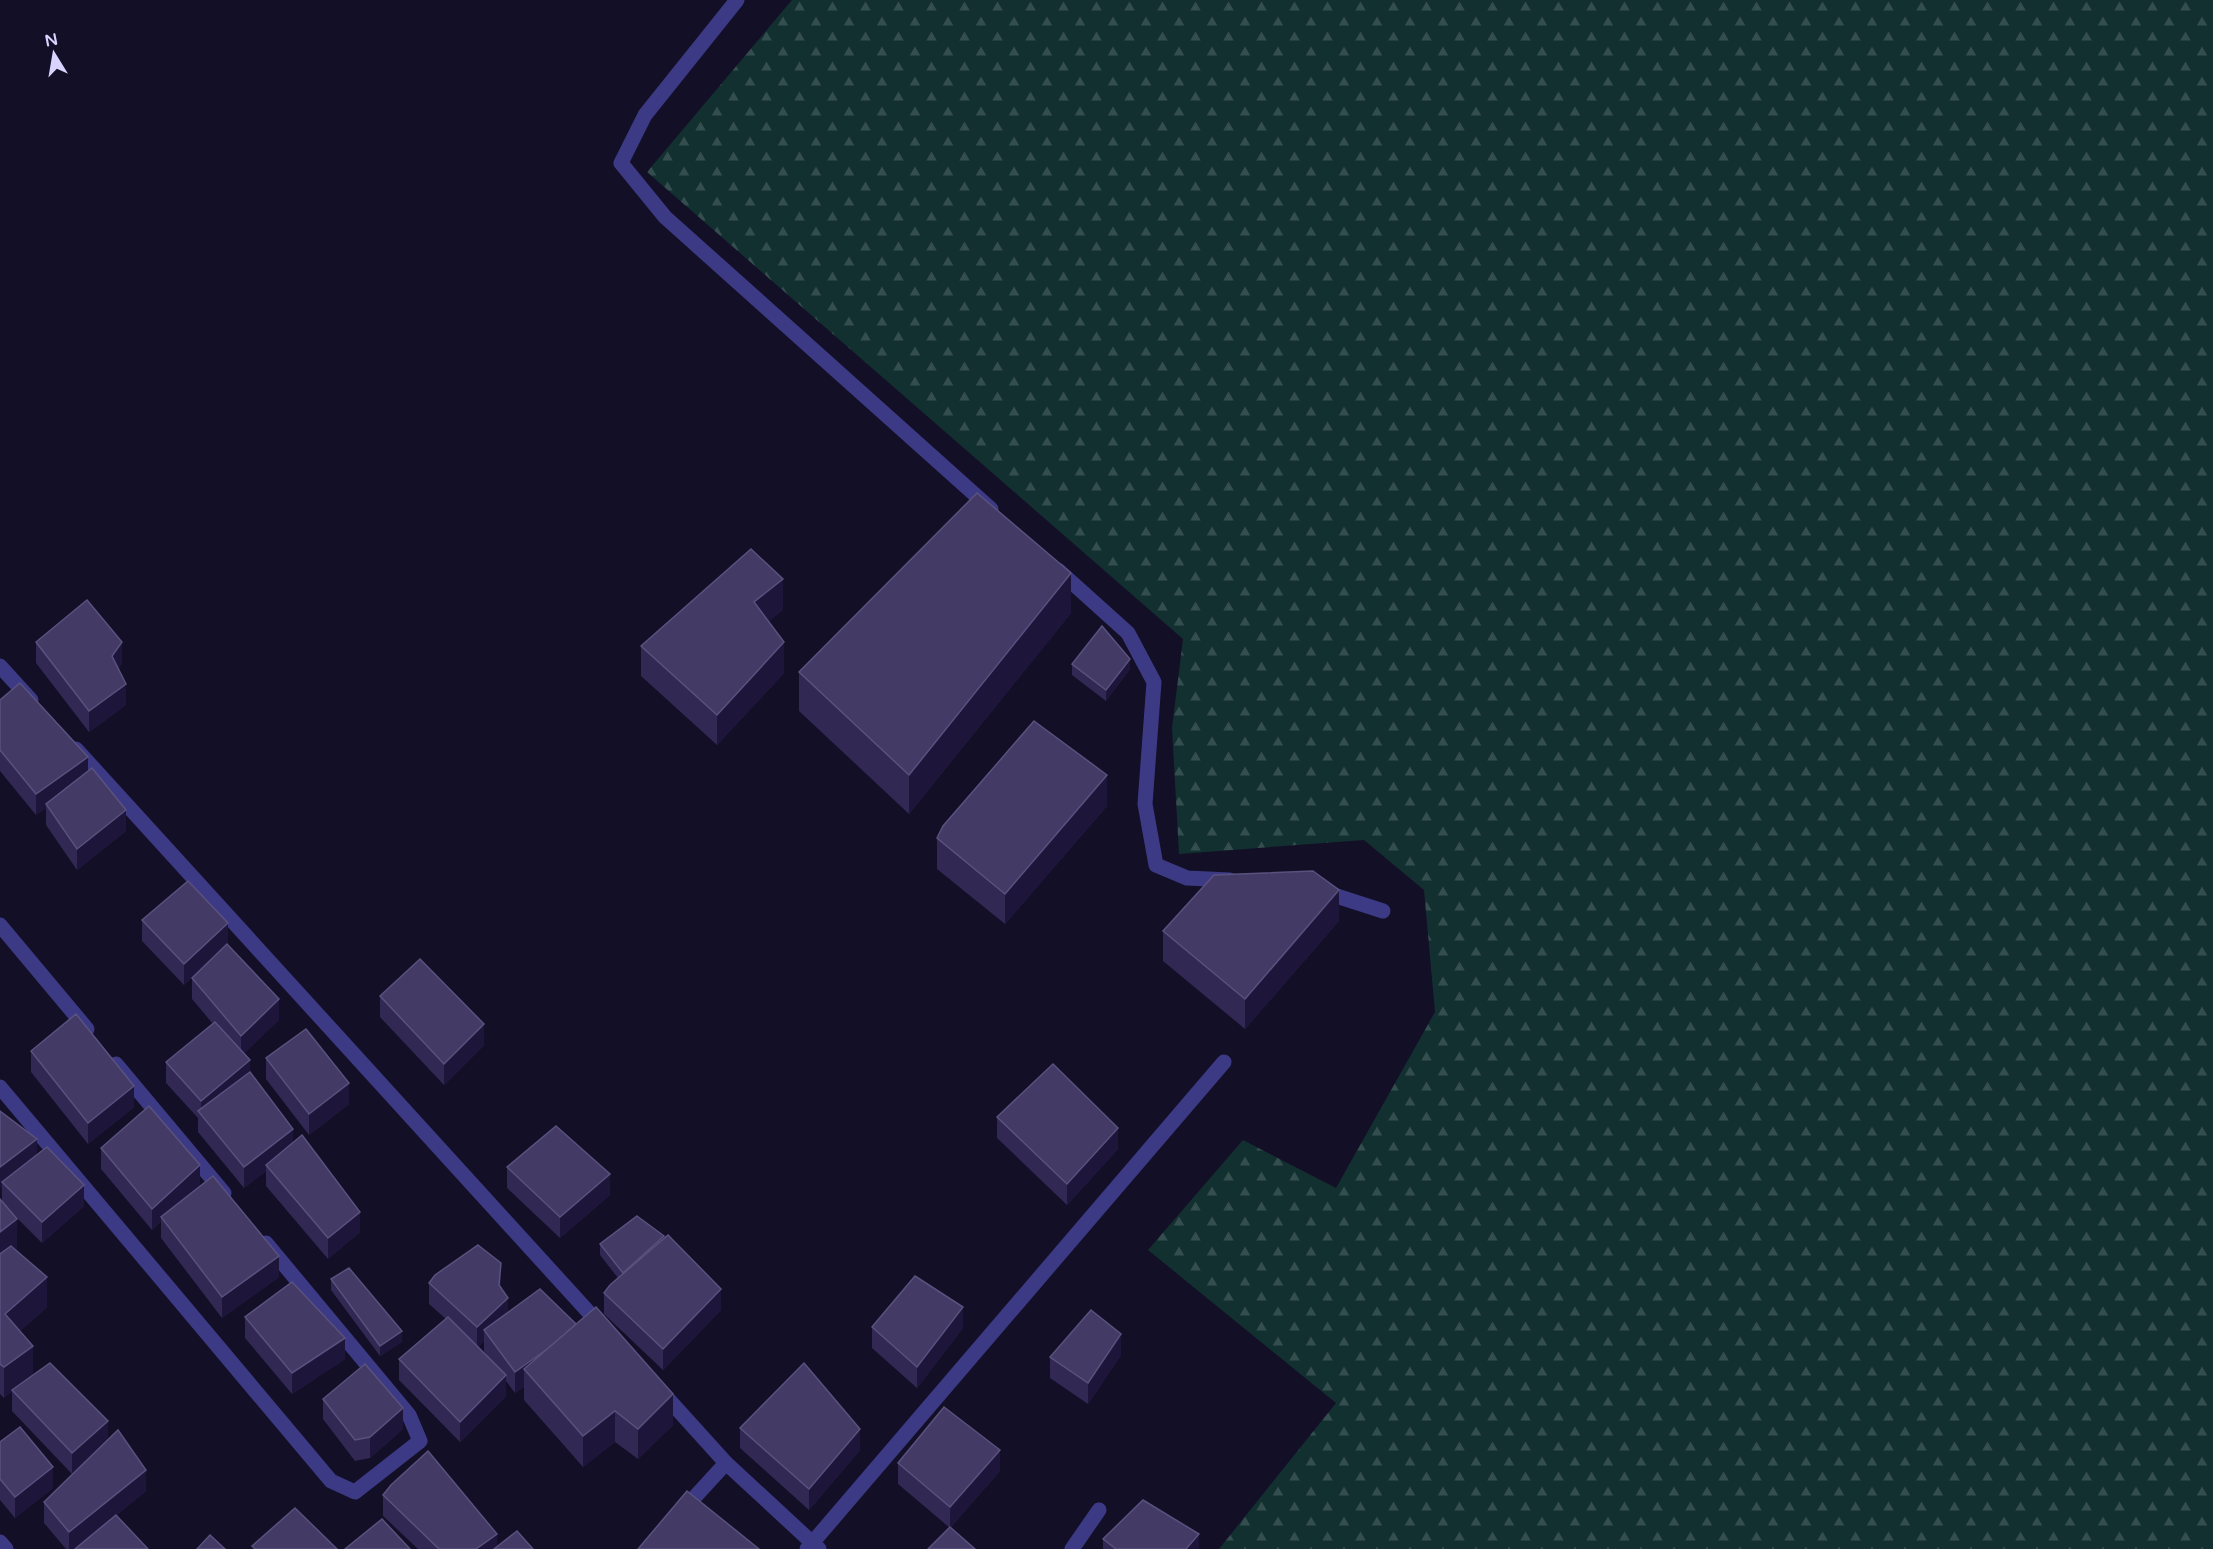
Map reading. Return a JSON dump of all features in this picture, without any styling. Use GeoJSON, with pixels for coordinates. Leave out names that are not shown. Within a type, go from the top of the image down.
{"type":"FeatureCollection","features":[{"type":"Feature","properties":{"kind":"street"},"geometry":{"type":"LineString","coordinates":[[737,0],[645,115],[621,164],[665,218],[1004,521]]}},
{"type":"Feature","properties":{"kind":"street"},"geometry":{"type":"LineString","coordinates":[[1048,561],[1128,633],[1154,682],[1145,804],[1156,865],[1187,879],[1247,880]]}},
{"type":"Feature","properties":{"kind":"street"},"geometry":{"type":"LineString","coordinates":[[0,666],[40,710]]}},
{"type":"Feature","properties":{"kind":"street"},"geometry":{"type":"LineString","coordinates":[[65,737],[614,1339]]}},
{"type":"Feature","properties":{"kind":"street"},"geometry":{"type":"LineString","coordinates":[[1306,885],[1383,911]]}},
{"type":"Feature","properties":{"kind":"street"},"geometry":{"type":"LineString","coordinates":[[0,925],[235,1206]]}},
{"type":"Feature","properties":{"kind":"street"},"geometry":{"type":"LineString","coordinates":[[654,1383],[726,1462],[812,1547],[1224,1062]]}},
{"type":"Feature","properties":{"kind":"street"},"geometry":{"type":"LineString","coordinates":[[0,1087],[332,1481],[355,1492],[420,1441],[409,1415],[258,1233]]}},
{"type":"Feature","properties":{"kind":"street"},"geometry":{"type":"LineString","coordinates":[[671,1523],[726,1462]]}},
{"type":"Feature","properties":{"kind":"street"},"geometry":{"type":"LineString","coordinates":[[1072,1549],[1099,1510]]}},
{"type":"Feature","properties":{"kind":"street"},"geometry":{"type":"LineString","coordinates":[[0,1542],[6,1549]]}},
{"type":"Feature","properties":{"kind":"green space"},"geometry":{"type":"Polygon","coordinates":[[[792,0],[2213,0],[2213,1549],[1219,1549],[1336,1403],[1148,1250],[1243,1140],[1336,1188],[1435,1012],[1424,890],[1364,840],[1179,854],[1172,728],[1183,639],[647,172],[792,0]]]}},
{"type":"Feature","properties":{"kind":"building"},"geometry":{"type":"Polygon","coordinates":[[[977,493],[1071,573],[909,775],[799,672],[977,493]]]}},
{"type":"Feature","properties":{"kind":"building"},"geometry":{"type":"Polygon","coordinates":[[[751,549],[783,579],[754,602],[784,642],[717,715],[641,646],[751,549]]]}},
{"type":"Feature","properties":{"kind":"building"},"geometry":{"type":"Polygon","coordinates":[[[87,600],[122,642],[112,656],[126,684],[89,711],[36,642],[87,600]]]}},
{"type":"Feature","properties":{"kind":"building"},"geometry":{"type":"Polygon","coordinates":[[[1102,626],[1130,659],[1106,690],[1072,664],[1102,626]]]}},
{"type":"Feature","properties":{"kind":"building"},"geometry":{"type":"Polygon","coordinates":[[[20,683],[88,757],[36,794],[0,750],[0,700],[20,683]]]}},
{"type":"Feature","properties":{"kind":"building"},"geometry":{"type":"Polygon","coordinates":[[[1034,721],[1107,775],[1005,894],[937,838],[943,826],[1034,721]]]}},
{"type":"Feature","properties":{"kind":"building"},"geometry":{"type":"Polygon","coordinates":[[[92,768],[126,810],[77,849],[46,804],[92,768]]]}},
{"type":"Feature","properties":{"kind":"building"},"geometry":{"type":"Polygon","coordinates":[[[1313,871],[1339,890],[1245,999],[1163,931],[1214,875],[1313,871]]]}},
{"type":"Feature","properties":{"kind":"building"},"geometry":{"type":"Polygon","coordinates":[[[188,881],[228,923],[184,964],[142,920],[188,881]]]}},
{"type":"Feature","properties":{"kind":"building"},"geometry":{"type":"Polygon","coordinates":[[[227,944],[279,999],[241,1036],[192,978],[227,944]]]}},
{"type":"Feature","properties":{"kind":"building"},"geometry":{"type":"Polygon","coordinates":[[[420,959],[484,1024],[444,1064],[380,996],[420,959]]]}},
{"type":"Feature","properties":{"kind":"building"},"geometry":{"type":"Polygon","coordinates":[[[76,1014],[134,1086],[88,1123],[31,1051],[76,1014]]]}},
{"type":"Feature","properties":{"kind":"building"},"geometry":{"type":"Polygon","coordinates":[[[215,1022],[250,1060],[201,1101],[166,1062],[215,1022]]]}},
{"type":"Feature","properties":{"kind":"building"},"geometry":{"type":"Polygon","coordinates":[[[306,1029],[349,1083],[309,1114],[266,1058],[306,1029]]]}},
{"type":"Feature","properties":{"kind":"building"},"geometry":{"type":"Polygon","coordinates":[[[1053,1064],[1118,1128],[1067,1184],[997,1117],[1053,1064]]]}},
{"type":"Feature","properties":{"kind":"building"},"geometry":{"type":"Polygon","coordinates":[[[250,1072],[293,1129],[244,1167],[198,1111],[250,1072]]]}},
{"type":"Feature","properties":{"kind":"building"},"geometry":{"type":"Polygon","coordinates":[[[149,1106],[200,1165],[152,1209],[101,1148],[149,1106]]]}},
{"type":"Feature","properties":{"kind":"building"},"geometry":{"type":"Polygon","coordinates":[[[0,1111],[37,1139],[0,1167],[0,1111]]]}},
{"type":"Feature","properties":{"kind":"building"},"geometry":{"type":"Polygon","coordinates":[[[556,1126],[610,1174],[560,1217],[507,1167],[556,1126]]]}},
{"type":"Feature","properties":{"kind":"building"},"geometry":{"type":"Polygon","coordinates":[[[302,1135],[360,1212],[328,1238],[266,1165],[302,1135]]]}},
{"type":"Feature","properties":{"kind":"building"},"geometry":{"type":"Polygon","coordinates":[[[47,1147],[84,1185],[42,1222],[2,1182],[47,1147]]]}},
{"type":"Feature","properties":{"kind":"building"},"geometry":{"type":"Polygon","coordinates":[[[213,1176],[279,1256],[222,1297],[161,1217],[213,1176]]]}},
{"type":"Feature","properties":{"kind":"building"},"geometry":{"type":"Polygon","coordinates":[[[0,1199],[17,1219],[0,1232],[0,1199]]]}},
{"type":"Feature","properties":{"kind":"building"},"geometry":{"type":"Polygon","coordinates":[[[637,1216],[664,1236],[623,1273],[600,1244],[637,1216]]]}},
{"type":"Feature","properties":{"kind":"building"},"geometry":{"type":"Polygon","coordinates":[[[668,1235],[721,1289],[663,1349],[604,1293],[610,1285],[668,1235]]]}},
{"type":"Feature","properties":{"kind":"building"},"geometry":{"type":"Polygon","coordinates":[[[478,1245],[501,1263],[499,1285],[508,1298],[477,1327],[429,1283],[435,1275],[478,1245]]]}},
{"type":"Feature","properties":{"kind":"building"},"geometry":{"type":"Polygon","coordinates":[[[11,1246],[47,1277],[5,1314],[33,1346],[4,1367],[0,1364],[0,1254],[11,1246]]]}},
{"type":"Feature","properties":{"kind":"building"},"geometry":{"type":"Polygon","coordinates":[[[349,1268],[402,1331],[380,1346],[331,1279],[349,1268]]]}},
{"type":"Feature","properties":{"kind":"building"},"geometry":{"type":"Polygon","coordinates":[[[915,1276],[963,1307],[917,1367],[872,1327],[915,1276]]]}},
{"type":"Feature","properties":{"kind":"building"},"geometry":{"type":"Polygon","coordinates":[[[292,1282],[345,1338],[292,1373],[245,1317],[292,1282]]]}},
{"type":"Feature","properties":{"kind":"building"},"geometry":{"type":"Polygon","coordinates":[[[540,1289],[576,1324],[550,1347],[515,1372],[484,1330],[540,1289]]]}},
{"type":"Feature","properties":{"kind":"building"},"geometry":{"type":"Polygon","coordinates":[[[596,1307],[673,1394],[638,1429],[615,1411],[583,1436],[524,1369],[596,1307]]]}},
{"type":"Feature","properties":{"kind":"building"},"geometry":{"type":"Polygon","coordinates":[[[1091,1310],[1121,1334],[1088,1383],[1050,1357],[1091,1310]]]}},
{"type":"Feature","properties":{"kind":"building"},"geometry":{"type":"Polygon","coordinates":[[[448,1317],[506,1375],[460,1422],[399,1359],[448,1317]]]}},
{"type":"Feature","properties":{"kind":"building"},"geometry":{"type":"Polygon","coordinates":[[[50,1363],[108,1421],[72,1453],[12,1390],[50,1363]]]}},
{"type":"Feature","properties":{"kind":"building"},"geometry":{"type":"Polygon","coordinates":[[[804,1363],[860,1429],[809,1489],[740,1428],[804,1363]]]}},
{"type":"Feature","properties":{"kind":"building"},"geometry":{"type":"Polygon","coordinates":[[[365,1364],[403,1408],[370,1437],[355,1440],[323,1399],[365,1364]]]}},
{"type":"Feature","properties":{"kind":"building"},"geometry":{"type":"Polygon","coordinates":[[[944,1407],[1000,1450],[950,1507],[898,1463],[944,1407]]]}},
{"type":"Feature","properties":{"kind":"building"},"geometry":{"type":"Polygon","coordinates":[[[20,1427],[53,1467],[15,1497],[0,1479],[0,1442],[20,1427]]]}},
{"type":"Feature","properties":{"kind":"building"},"geometry":{"type":"Polygon","coordinates":[[[118,1430],[146,1470],[69,1532],[44,1502],[118,1430]]]}},
{"type":"Feature","properties":{"kind":"building"},"geometry":{"type":"Polygon","coordinates":[[[428,1451],[497,1534],[476,1549],[439,1549],[383,1495],[428,1451]]]}},
{"type":"Feature","properties":{"kind":"building"},"geometry":{"type":"Polygon","coordinates":[[[687,1491],[759,1549],[638,1549],[687,1491]]]}},
{"type":"Feature","properties":{"kind":"building"},"geometry":{"type":"Polygon","coordinates":[[[1143,1500],[1199,1534],[1186,1549],[1116,1549],[1103,1539],[1143,1500]]]}},
{"type":"Feature","properties":{"kind":"building"},"geometry":{"type":"Polygon","coordinates":[[[295,1508],[337,1549],[255,1549],[252,1546],[295,1508]]]}},
{"type":"Feature","properties":{"kind":"building"},"geometry":{"type":"Polygon","coordinates":[[[116,1515],[148,1549],[75,1549],[116,1515]]]}},
{"type":"Feature","properties":{"kind":"building"},"geometry":{"type":"Polygon","coordinates":[[[382,1519],[410,1549],[345,1549],[382,1519]]]}},
{"type":"Feature","properties":{"kind":"building"},"geometry":{"type":"Polygon","coordinates":[[[950,1527],[975,1549],[928,1549],[950,1527]]]}},
{"type":"Feature","properties":{"kind":"building"},"geometry":{"type":"Polygon","coordinates":[[[517,1531],[533,1549],[494,1549],[517,1531]]]}},
{"type":"Feature","properties":{"kind":"building"},"geometry":{"type":"Polygon","coordinates":[[[210,1535],[225,1549],[197,1549],[210,1535]]]}}]}
